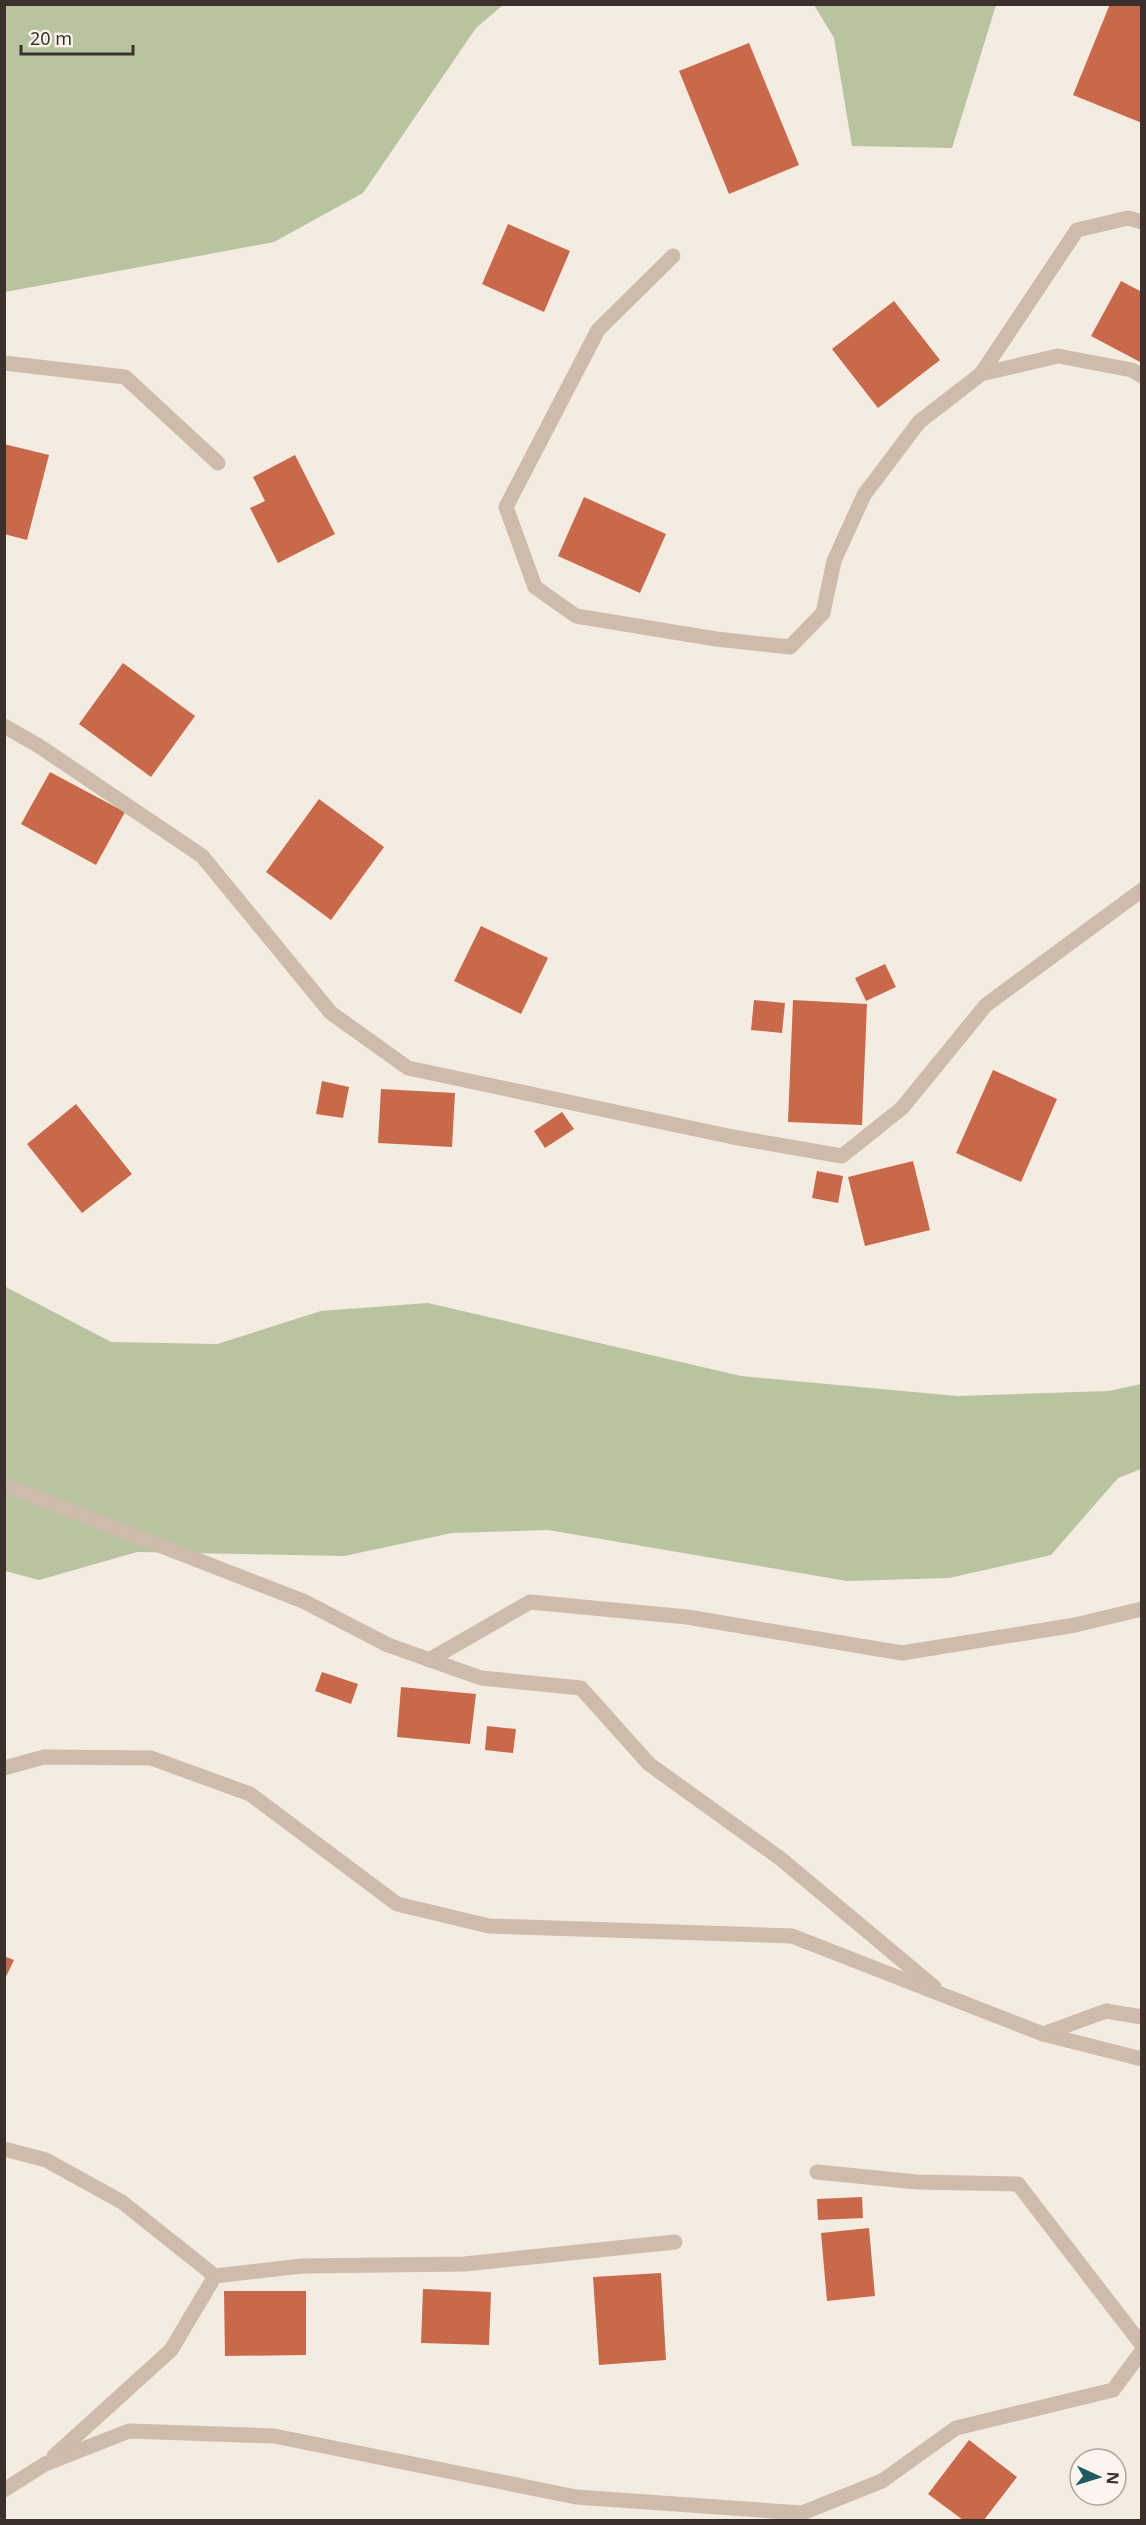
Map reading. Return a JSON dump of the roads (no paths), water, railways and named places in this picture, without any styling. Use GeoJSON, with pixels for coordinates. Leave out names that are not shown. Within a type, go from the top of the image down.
{"type":"FeatureCollection","features":[{"type":"Feature","properties":{"kind":"street"},"geometry":{"type":"LineString","coordinates":[[673,256],[598,330],[506,507],[535,587],[576,616],[717,639],[790,648],[823,613],[834,561],[864,495],[919,422],[981,374],[1077,230],[1128,218],[1142,222]]}},
{"type":"Feature","properties":{"kind":"street"},"geometry":{"type":"LineString","coordinates":[[981,374],[1058,356],[1132,370],[1142,376]]}},
{"type":"Feature","properties":{"kind":"street"},"geometry":{"type":"LineString","coordinates":[[4,363],[125,377],[218,463]]}},
{"type":"Feature","properties":{"kind":"street"},"geometry":{"type":"LineString","coordinates":[[4,726],[39,746],[202,856],[331,1013],[408,1068],[733,1137],[842,1156],[902,1108],[986,1005],[1142,890]]}},
{"type":"Feature","properties":{"kind":"street"},"geometry":{"type":"LineString","coordinates":[[4,1485],[303,1601],[388,1646],[481,1678],[581,1688],[649,1764],[781,1859],[943,1995]]}},
{"type":"Feature","properties":{"kind":"street"},"geometry":{"type":"LineString","coordinates":[[429,1660],[530,1602],[687,1617],[902,1653],[1075,1625],[1142,1609]]}},
{"type":"Feature","properties":{"kind":"street"},"geometry":{"type":"LineString","coordinates":[[4,1768],[44,1757],[151,1758],[250,1794],[397,1904],[489,1926],[792,1936],[1043,2034],[1142,2059]]}},
{"type":"Feature","properties":{"kind":"street"},"geometry":{"type":"LineString","coordinates":[[1043,2034],[1106,2012],[1142,2017]]}},
{"type":"Feature","properties":{"kind":"street"},"geometry":{"type":"LineString","coordinates":[[4,2148],[46,2160],[122,2202],[215,2276],[302,2266],[464,2265],[675,2242]]}},
{"type":"Feature","properties":{"kind":"street"},"geometry":{"type":"LineString","coordinates":[[817,2172],[917,2182],[1018,2184],[1142,2345]]}},
{"type":"Feature","properties":{"kind":"street"},"geometry":{"type":"LineString","coordinates":[[4,2490],[45,2463],[171,2350],[215,2276]]}},
{"type":"Feature","properties":{"kind":"street"},"geometry":{"type":"LineString","coordinates":[[45,2463],[129,2431],[274,2436],[576,2497],[802,2513],[882,2481],[956,2428],[1113,2390],[1142,2351]]}}]}
